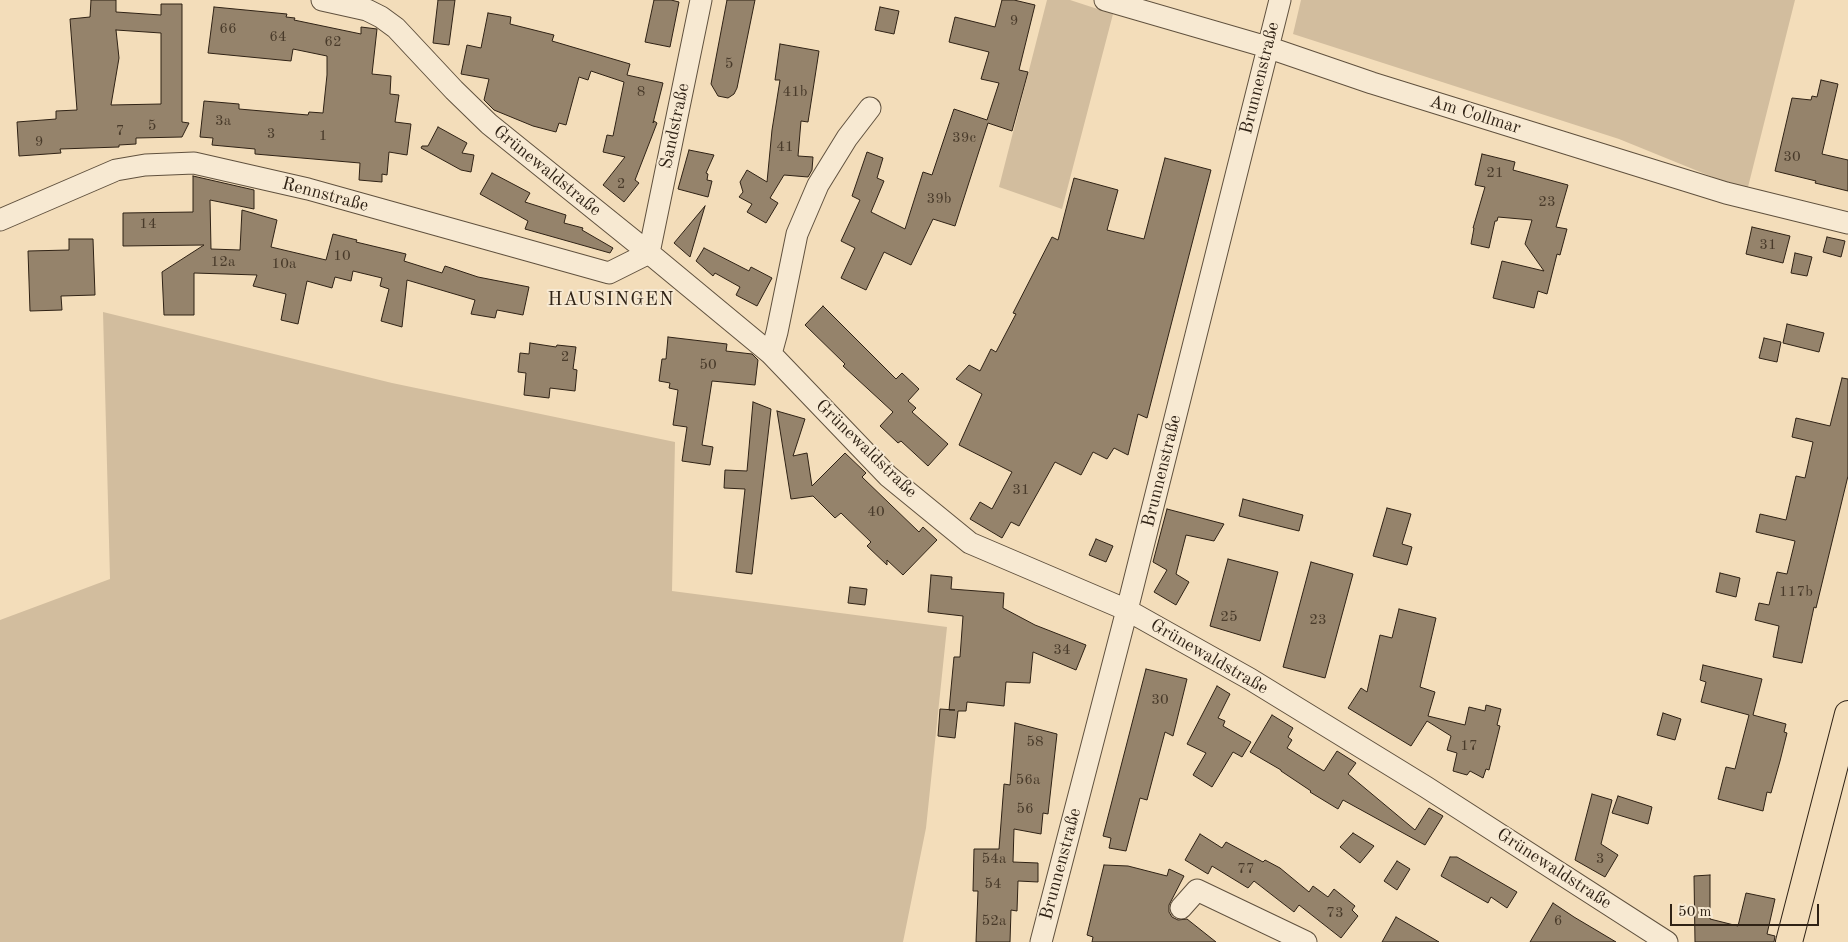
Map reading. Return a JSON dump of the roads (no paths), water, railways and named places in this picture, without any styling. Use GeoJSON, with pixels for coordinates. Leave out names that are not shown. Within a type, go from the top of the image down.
{"type":"FeatureCollection","features":[{"type":"Feature","properties":{"kind":"main road"},"geometry":{"type":"LineString","coordinates":[[1789,942],[1848,714]]}},
{"type":"Feature","properties":{"kind":"street","name":"Grünewaldstraße"},"geometry":{"type":"LineString","coordinates":[[322,0],[366,10],[381,17],[396,28],[489,124],[649,252],[771,354],[888,476],[970,543],[1127,610],[1250,679],[1409,776],[1667,942]]}},
{"type":"Feature","properties":{"kind":"street","name":"Sandstraße"},"geometry":{"type":"LineString","coordinates":[[649,252],[701,0]]}},
{"type":"Feature","properties":{"kind":"street","name":"Am Collmar"},"geometry":{"type":"LineString","coordinates":[[1104,0],[1267,47],[1372,83],[1740,196],[1848,223]]}},
{"type":"Feature","properties":{"kind":"street","name":"Brunnenstraße"},"geometry":{"type":"LineString","coordinates":[[1040,942],[1127,610],[1280,0]]}},
{"type":"Feature","properties":{"kind":"street"},"geometry":{"type":"LineString","coordinates":[[771,354],[797,234],[818,185],[847,138],[870,108]]}},
{"type":"Feature","properties":{"kind":"street","name":"Rennstraße"},"geometry":{"type":"LineString","coordinates":[[0,220],[116,170],[145,165],[194,163],[308,189],[609,273],[649,252]]}},
{"type":"Feature","properties":{"kind":"street"},"geometry":{"type":"LineString","coordinates":[[1181,908],[1197,890],[1306,942]]}},
{"type":"Feature","properties":{"kind":"district","name":"HAUSINGEN"},"geometry":{"type":"Point","coordinates":[611,300]}}]}
